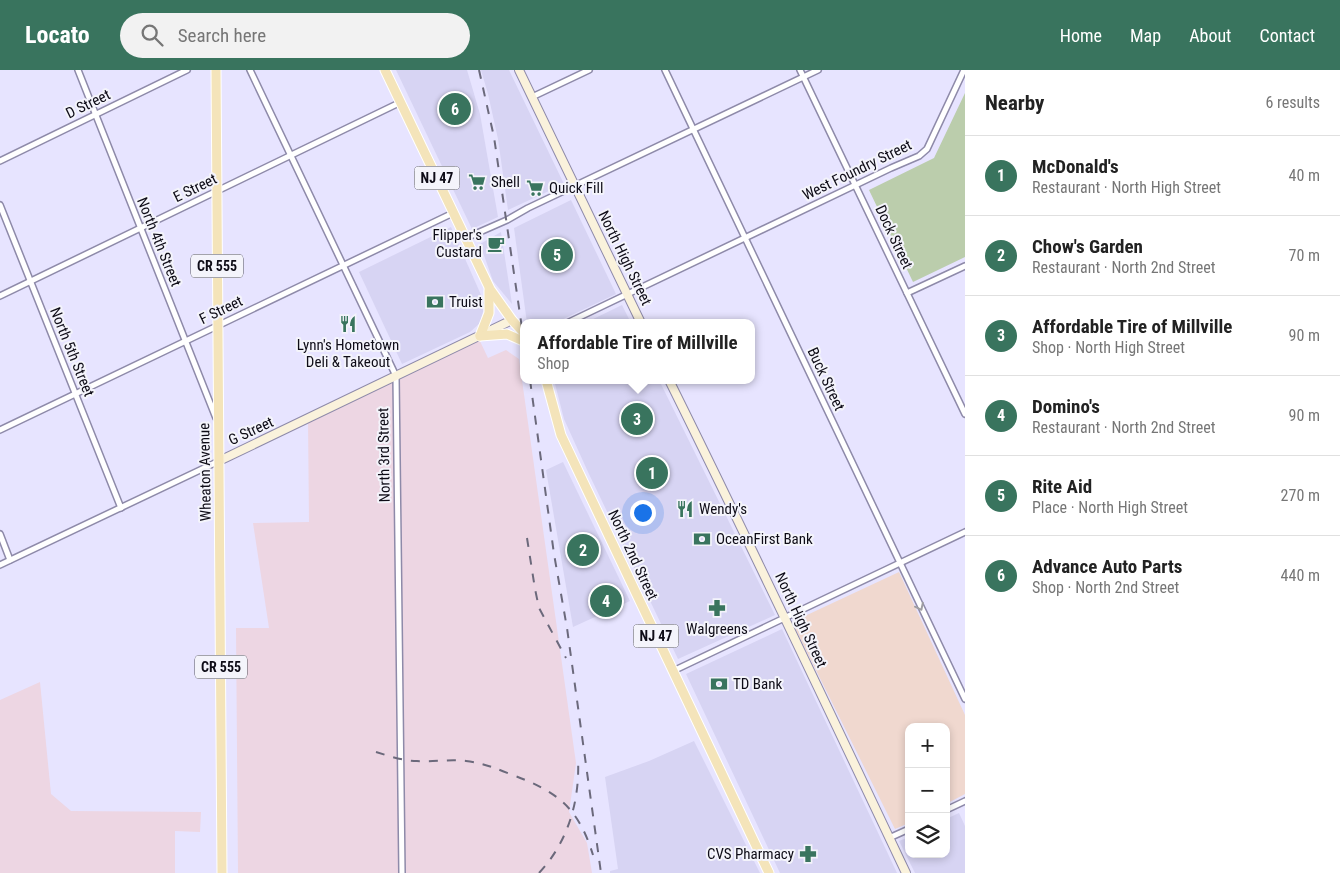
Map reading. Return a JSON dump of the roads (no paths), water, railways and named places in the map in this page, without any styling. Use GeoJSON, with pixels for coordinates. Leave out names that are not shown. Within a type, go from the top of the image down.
{"type":"FeatureCollection","features":[{"type":"Feature","properties":{"kind":"main road","name":"Wheaton Avenue"},"geometry":{"type":"LineString","coordinates":[[216,70],[222,873]]}},
{"type":"Feature","properties":{"kind":"main road","name":"NJ 47"},"geometry":{"type":"LineString","coordinates":[[385,70],[489,286],[520,329]]}},
{"type":"Feature","properties":{"kind":"main road"},"geometry":{"type":"LineString","coordinates":[[489,286],[489,314],[480,336],[507,334],[520,340]]}},
{"type":"Feature","properties":{"kind":"main road","name":"North 2nd Street"},"geometry":{"type":"LineString","coordinates":[[547,384],[561,435],[769,873]]}},
{"type":"Feature","properties":{"kind":"street","name":"North 4th Street"},"geometry":{"type":"LineString","coordinates":[[78,70],[218,422]]}},
{"type":"Feature","properties":{"kind":"street","name":"D Street"},"geometry":{"type":"LineString","coordinates":[[0,161],[187,70]]}},
{"type":"Feature","properties":{"kind":"street","name":"North 3rd Street"},"geometry":{"type":"LineString","coordinates":[[250,70],[396,376],[402,873]]}},
{"type":"Feature","properties":{"kind":"street","name":"North High Street"},"geometry":{"type":"LineString","coordinates":[[519,70],[639,319]]}},
{"type":"Feature","properties":{"kind":"street"},"geometry":{"type":"LineString","coordinates":[[532,97],[589,70]]}},
{"type":"Feature","properties":{"kind":"street","name":"Buck Street"},"geometry":{"type":"LineString","coordinates":[[665,70],[965,699]]}},
{"type":"Feature","properties":{"kind":"street","name":"Dock Street"},"geometry":{"type":"LineString","coordinates":[[800,70],[965,414]]}},
{"type":"Feature","properties":{"kind":"street"},"geometry":{"type":"LineString","coordinates":[[466,238],[818,70]]}},
{"type":"Feature","properties":{"kind":"street","name":"West Foundry Street"},"geometry":{"type":"LineString","coordinates":[[576,319],[922,154],[929,145],[964,70]]}},
{"type":"Feature","properties":{"kind":"street","name":"E Street"},"geometry":{"type":"LineString","coordinates":[[0,296],[401,102]]}},
{"type":"Feature","properties":{"kind":"street","name":"North 5th Street"},"geometry":{"type":"LineString","coordinates":[[0,205],[121,508]]}},
{"type":"Feature","properties":{"kind":"street","name":"F Street"},"geometry":{"type":"LineString","coordinates":[[0,430],[454,213]]}},
{"type":"Feature","properties":{"kind":"street"},"geometry":{"type":"LineString","coordinates":[[907,293],[965,266]]}},
{"type":"Feature","properties":{"kind":"street","name":"G Street"},"geometry":{"type":"LineString","coordinates":[[0,565],[512,320]]}},
{"type":"Feature","properties":{"kind":"street","name":"North High Street"},"geometry":{"type":"LineString","coordinates":[[672,384],[754,551],[784,619],[906,873]]}},
{"type":"Feature","properties":{"kind":"street"},"geometry":{"type":"LineString","coordinates":[[673,672],[965,532]]}},
{"type":"Feature","properties":{"kind":"street"},"geometry":{"type":"LineString","coordinates":[[0,534],[10,560]]}},
{"type":"Feature","properties":{"kind":"street"},"geometry":{"type":"LineString","coordinates":[[950,808],[965,801]]}},
{"type":"Feature","properties":{"kind":"street"},"geometry":{"type":"LineString","coordinates":[[889,838],[905,830]]}},
{"type":"Feature","properties":{"kind":"railway"},"geometry":{"type":"LineString","coordinates":[[479,70],[494,137],[521,319]]}},
{"type":"Feature","properties":{"kind":"railway"},"geometry":{"type":"LineString","coordinates":[[531,384],[601,873]]}},
{"type":"Feature","properties":{"kind":"railway"},"geometry":{"type":"LineString","coordinates":[[527,538],[539,608],[566,658]]}},
{"type":"Feature","properties":{"kind":"railway"},"geometry":{"type":"LineString","coordinates":[[376,752],[412,761],[460,760],[478,763],[526,780],[553,794],[572,812],[587,838],[593,855]]}},
{"type":"Feature","properties":{"kind":"railway"},"geometry":{"type":"LineString","coordinates":[[539,873],[558,848],[570,820],[577,790],[578,759]]}},
{"type":"Feature","properties":{"kind":"place","name":"Advance Auto Parts"},"geometry":{"type":"Point","coordinates":[455,109]}},
{"type":"Feature","properties":{"kind":"place","name":"Shell"},"geometry":{"type":"Point","coordinates":[477,182]}},
{"type":"Feature","properties":{"kind":"place","name":"Quick Fill"},"geometry":{"type":"Point","coordinates":[535,188]}},
{"type":"Feature","properties":{"kind":"place","name":"Flipper's Custard"},"geometry":{"type":"Point","coordinates":[496,244]}},
{"type":"Feature","properties":{"kind":"place","name":"Rite Aid"},"geometry":{"type":"Point","coordinates":[557,255]}},
{"type":"Feature","properties":{"kind":"place","name":"Truist"},"geometry":{"type":"Point","coordinates":[435,302]}},
{"type":"Feature","properties":{"kind":"place","name":"Lynn's Hometown Deli & Takeout"},"geometry":{"type":"Point","coordinates":[348,324]}},
{"type":"Feature","properties":{"kind":"place","name":"Affordable Tire of Millville"},"geometry":{"type":"Point","coordinates":[637,419]}},
{"type":"Feature","properties":{"kind":"place","name":"McDonald's"},"geometry":{"type":"Point","coordinates":[652,473]}},
{"type":"Feature","properties":{"kind":"place","name":"Wendy's"},"geometry":{"type":"Point","coordinates":[685,509]}},
{"type":"Feature","properties":{"kind":"place","name":"OceanFirst Bank"},"geometry":{"type":"Point","coordinates":[702,539]}},
{"type":"Feature","properties":{"kind":"place","name":"Chow's Garden"},"geometry":{"type":"Point","coordinates":[583,550]}},
{"type":"Feature","properties":{"kind":"place","name":"Domino's"},"geometry":{"type":"Point","coordinates":[606,601]}},
{"type":"Feature","properties":{"kind":"place","name":"Walgreens"},"geometry":{"type":"Point","coordinates":[717,608]}},
{"type":"Feature","properties":{"kind":"place","name":"TD Bank"},"geometry":{"type":"Point","coordinates":[719,684]}},
{"type":"Feature","properties":{"kind":"place","name":"CVS Pharmacy"},"geometry":{"type":"Point","coordinates":[808,854]}}]}
